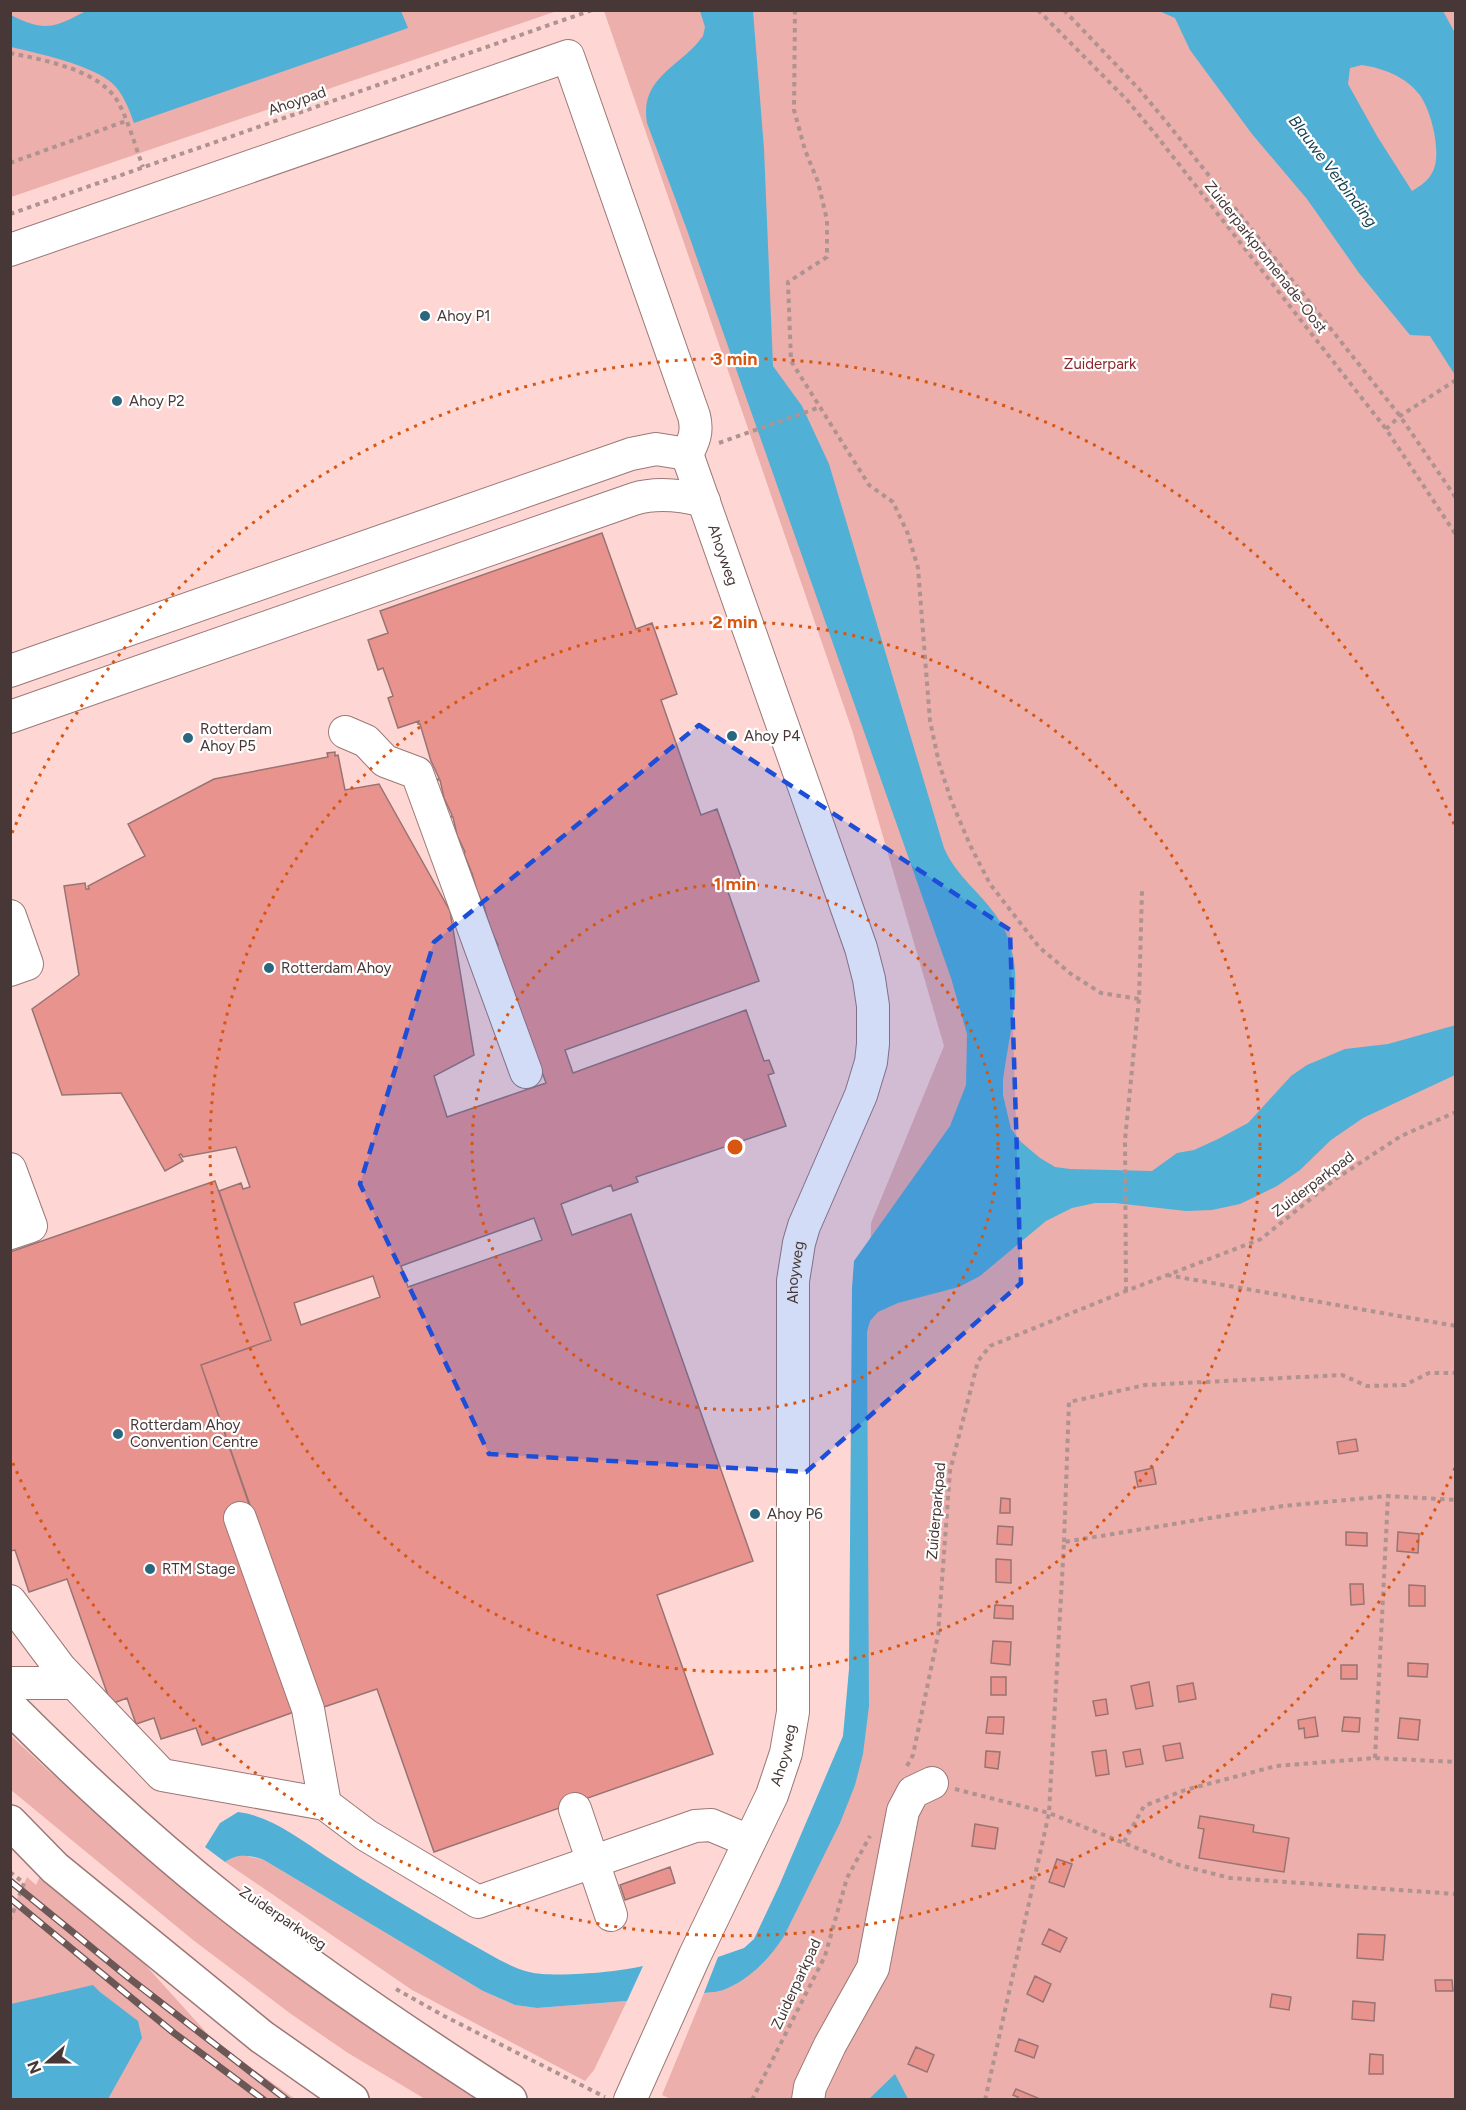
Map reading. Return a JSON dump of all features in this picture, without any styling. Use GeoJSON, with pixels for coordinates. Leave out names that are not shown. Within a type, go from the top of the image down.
{"type":"FeatureCollection","features":[{"type":"Feature","properties":{"kind":"main road","name":"Zuiderparkweg"},"geometry":{"type":"LineString","coordinates":[[10,1707],[115,1807],[231,1905],[307,1963],[510,2100]]}},
{"type":"Feature","properties":{"kind":"main road"},"geometry":{"type":"LineString","coordinates":[[10,1822],[55,1868],[262,2037],[352,2100]]}},
{"type":"Feature","properties":{"kind":"street"},"geometry":{"type":"LineString","coordinates":[[10,250],[568,56],[697,427],[694,442],[687,454],[656,449],[631,454],[10,671]]}},
{"type":"Feature","properties":{"kind":"street","name":"Ahoyweg"},"geometry":{"type":"LineString","coordinates":[[630,2100],[780,1774],[791,1729],[793,1712],[793,1281],[804,1226],[866,1080],[873,1044],[873,1006],[861,948],[687,454]]}},
{"type":"Feature","properties":{"kind":"street"},"geometry":{"type":"LineString","coordinates":[[10,717],[634,499],[662,495],[704,501]]}},
{"type":"Feature","properties":{"kind":"street"},"geometry":{"type":"LineString","coordinates":[[345,732],[366,741],[385,761],[417,773],[526,1072]]}},
{"type":"Feature","properties":{"kind":"street"},"geometry":{"type":"LineString","coordinates":[[10,916],[27,964],[10,970]]}},
{"type":"Feature","properties":{"kind":"street"},"geometry":{"type":"LineString","coordinates":[[10,1169],[31,1226],[10,1233]]}},
{"type":"Feature","properties":{"kind":"street"},"geometry":{"type":"LineString","coordinates":[[240,1518],[308,1709],[326,1804]]}},
{"type":"Feature","properties":{"kind":"street"},"geometry":{"type":"LineString","coordinates":[[10,1601],[60,1668],[162,1775],[326,1804],[366,1834],[478,1902],[696,1826],[711,1825],[750,1841]]}},
{"type":"Feature","properties":{"kind":"street"},"geometry":{"type":"LineString","coordinates":[[10,1683],[74,1683]]}},
{"type":"Feature","properties":{"kind":"street"},"geometry":{"type":"LineString","coordinates":[[808,2100],[810,2087],[830,2045],[873,1968],[903,1811],[913,1792],[932,1784]]}},
{"type":"Feature","properties":{"kind":"street"},"geometry":{"type":"LineString","coordinates":[[575,1809],[611,1915]]}},
{"type":"Feature","properties":{"kind":"path","name":"Ahoypad"},"geometry":{"type":"LineString","coordinates":[[10,214],[592,10]]}},
{"type":"Feature","properties":{"kind":"path"},"geometry":{"type":"LineString","coordinates":[[795,10],[794,110],[805,150],[818,182],[826,220],[827,257],[788,282],[792,361],[869,485],[893,502],[908,534],[918,568],[930,721],[939,763],[954,809],[990,884],[1039,947],[1071,974],[1101,993],[1139,999]]}},
{"type":"Feature","properties":{"kind":"path","name":"Zuiderparkpromenade-Oost"},"geometry":{"type":"LineString","coordinates":[[1038,10],[1127,100],[1156,135],[1386,429],[1455,535]]}},
{"type":"Feature","properties":{"kind":"path"},"geometry":{"type":"LineString","coordinates":[[1064,10],[1168,124],[1400,416],[1455,498]]}},
{"type":"Feature","properties":{"kind":"path"},"geometry":{"type":"LineString","coordinates":[[10,53],[69,69],[93,79],[112,94],[126,121],[143,167]]}},
{"type":"Feature","properties":{"kind":"path"},"geometry":{"type":"LineString","coordinates":[[10,163],[126,121]]}},
{"type":"Feature","properties":{"kind":"path"},"geometry":{"type":"LineString","coordinates":[[1386,429],[1400,416],[1454,381]]}},
{"type":"Feature","properties":{"kind":"path"},"geometry":{"type":"LineString","coordinates":[[753,432],[820,407]]}},
{"type":"Feature","properties":{"kind":"path"},"geometry":{"type":"LineString","coordinates":[[1126,1291],[1125,1140],[1139,999],[1142,891]]}},
{"type":"Feature","properties":{"kind":"path","name":"Zuiderparkpad"},"geometry":{"type":"LineString","coordinates":[[932,1784],[902,1774],[913,1755],[938,1635],[950,1471],[978,1361],[990,1346],[1261,1239],[1334,1180],[1401,1136],[1455,1112]]}},
{"type":"Feature","properties":{"kind":"path"},"geometry":{"type":"LineString","coordinates":[[1166,1275],[1455,1326]]}},
{"type":"Feature","properties":{"kind":"path"},"geometry":{"type":"LineString","coordinates":[[985,2100],[1049,1813],[1064,1542],[1069,1402],[1145,1385],[1342,1375],[1367,1386],[1406,1385],[1429,1373],[1455,1373]]}},
{"type":"Feature","properties":{"kind":"path"},"geometry":{"type":"LineString","coordinates":[[1064,1542],[1282,1506],[1388,1496],[1455,1500]]}},
{"type":"Feature","properties":{"kind":"path"},"geometry":{"type":"LineString","coordinates":[[1376,1758],[1388,1496]]}},
{"type":"Feature","properties":{"kind":"path"},"geometry":{"type":"LineString","coordinates":[[1455,1620],[1455,1652]]}},
{"type":"Feature","properties":{"kind":"path"},"geometry":{"type":"LineString","coordinates":[[1124,1842],[1144,1806],[1185,1790],[1276,1766],[1376,1758],[1455,1762]]}},
{"type":"Feature","properties":{"kind":"path"},"geometry":{"type":"LineString","coordinates":[[932,1784],[1049,1813],[1179,1864],[1230,1878],[1455,1894]]}},
{"type":"Feature","properties":{"kind":"path","name":"Zuiderparkpad"},"geometry":{"type":"LineString","coordinates":[[752,2100],[825,1956],[847,1878],[875,1826]]}},
{"type":"Feature","properties":{"kind":"path"},"geometry":{"type":"LineString","coordinates":[[10,1872],[24,1883],[10,1920]]}},
{"type":"Feature","properties":{"kind":"path"},"geometry":{"type":"LineString","coordinates":[[387,1985],[611,2100]]}},
{"type":"Feature","properties":{"kind":"highlighted area"},"geometry":{"type":"Polygon","coordinates":[[[699,725],[1010,930],[1021,1283],[806,1472],[489,1454],[360,1184],[434,942],[699,725]]]}},
{"type":"Feature","properties":{"kind":"green space"},"geometry":{"type":"Polygon","coordinates":[[[11,10],[557,11],[11,197],[11,10]]]}},
{"type":"Feature","properties":{"kind":"green space","name":"Zuiderpark"},"geometry":{"type":"Polygon","coordinates":[[[604,11],[1455,11],[1455,2099],[673,2100],[662,2095],[704,1993],[726,1989],[737,1982],[842,1756],[865,1488],[871,1223],[944,1046],[852,730],[604,11]]]}},
{"type":"Feature","properties":{"kind":"green space"},"geometry":{"type":"Polygon","coordinates":[[[10,1735],[189,1892],[297,1977],[487,2099],[425,2099],[348,2053],[291,2014],[193,1940],[11,1790],[10,1735]]]}},
{"type":"Feature","properties":{"kind":"green space"},"geometry":{"type":"Polygon","coordinates":[[[242,1855],[264,1860],[483,1991],[515,2005],[537,2008],[627,2001],[594,2070],[585,2081],[412,1990],[225,1862],[242,1855]]]}},
{"type":"Feature","properties":{"kind":"green space"},"geometry":{"type":"Polygon","coordinates":[[[48,1857],[214,2041],[295,2099],[11,2100],[11,1912],[27,1877],[36,1885],[48,1857]]]}},
{"type":"Feature","properties":{"kind":"water"},"geometry":{"type":"Polygon","coordinates":[[[86,11],[401,11],[408,28],[134,123],[119,92],[103,77],[64,60],[11,47],[11,15],[32,24],[49,26],[86,11]]]}},
{"type":"Feature","properties":{"kind":"water"},"geometry":{"type":"Polygon","coordinates":[[[700,11],[753,11],[764,149],[773,366],[802,406],[829,464],[944,848],[961,875],[995,914],[1006,933],[1015,974],[1013,1016],[1003,1080],[1003,1095],[1011,1129],[1021,1142],[1055,1167],[1152,1171],[1177,1153],[1194,1150],[1248,1123],[1291,1076],[1307,1065],[1345,1049],[1388,1044],[1456,1025],[1455,1075],[1363,1118],[1331,1140],[1300,1170],[1277,1186],[1240,1204],[1212,1210],[1186,1211],[1115,1203],[1095,1203],[1072,1208],[1046,1221],[980,1276],[959,1287],[898,1303],[878,1312],[870,1321],[867,1332],[869,1706],[863,1754],[855,1785],[840,1823],[779,1944],[767,1959],[745,1979],[725,1989],[704,1993],[718,1957],[744,1948],[754,1939],[843,1736],[849,1669],[854,1261],[950,1126],[966,1085],[967,1034],[951,978],[687,230],[647,123],[646,107],[655,83],[703,36],[705,27],[700,11]]]}},
{"type":"Feature","properties":{"kind":"water","name":"Blauwe Verbinding"},"geometry":{"type":"Polygon","coordinates":[[[1159,11],[1443,11],[1455,33],[1455,375],[1430,336],[1410,335],[1359,273],[1307,199],[1252,134],[1190,50],[1175,18],[1159,11]],[[1370,66],[1350,68],[1348,84],[1377,136],[1412,191],[1428,179],[1435,165],[1436,144],[1428,110],[1419,94],[1408,83],[1394,74],[1370,66]]]}},
{"type":"Feature","properties":{"kind":"water"},"geometry":{"type":"Polygon","coordinates":[[[238,1812],[262,1818],[285,1829],[412,1910],[512,1966],[540,1974],[569,1974],[643,1966],[627,2001],[537,2008],[515,2005],[483,1991],[264,1860],[244,1856],[234,1857],[225,1862],[205,1847],[220,1823],[238,1812]]]}},
{"type":"Feature","properties":{"kind":"water"},"geometry":{"type":"Polygon","coordinates":[[[93,1985],[138,2021],[142,2038],[108,2099],[11,2099],[11,2004],[93,1985]]]}},
{"type":"Feature","properties":{"kind":"water"},"geometry":{"type":"Polygon","coordinates":[[[895,2074],[908,2099],[869,2099],[895,2074]]]}},
{"type":"Feature","properties":{"kind":"building"},"geometry":{"type":"Polygon","coordinates":[[[602,533],[636,629],[652,623],[677,694],[661,700],[701,815],[717,809],[742,880],[726,886],[759,981],[565,1050],[573,1073],[746,1010],[764,1061],[769,1060],[774,1073],[768,1075],[786,1126],[636,1177],[638,1182],[613,1191],[611,1185],[561,1204],[572,1235],[631,1214],[753,1561],[657,1595],[713,1754],[434,1852],[377,1689],[321,1708],[201,1365],[271,1340],[219,1191],[241,1183],[243,1189],[250,1187],[236,1147],[183,1157],[181,1154],[179,1155],[183,1161],[165,1171],[121,1093],[62,1095],[32,1009],[79,975],[64,886],[85,883],[86,889],[89,889],[88,886],[145,856],[128,824],[214,779],[328,757],[327,753],[335,752],[335,756],[338,755],[345,790],[379,784],[450,911],[474,1055],[434,1076],[447,1117],[546,1083],[496,947],[498,945],[485,910],[483,910],[485,908],[472,873],[470,873],[440,780],[437,780],[439,778],[431,761],[420,724],[418,724],[419,721],[398,728],[388,698],[393,696],[383,668],[378,670],[368,640],[388,633],[380,611],[602,533]],[[534,1218],[401,1266],[408,1287],[542,1240],[534,1218]],[[373,1276],[294,1303],[301,1325],[380,1297],[373,1276]]]}},
{"type":"Feature","properties":{"kind":"building","name":"Rotterdam Ahoy Convention Centre"},"geometry":{"type":"Polygon","coordinates":[[[215,1181],[271,1340],[201,1365],[249,1504],[225,1512],[294,1712],[202,1745],[196,1728],[161,1739],[154,1718],[136,1724],[127,1698],[111,1704],[67,1579],[29,1592],[15,1550],[10,1551],[10,1252],[215,1181]]]}},
{"type":"Feature","properties":{"kind":"building"},"geometry":{"type":"Polygon","coordinates":[[[1356,1439],[1358,1451],[1339,1454],[1337,1442],[1356,1439]]]}},
{"type":"Feature","properties":{"kind":"building"},"geometry":{"type":"Polygon","coordinates":[[[1153,1468],[1156,1484],[1138,1487],[1135,1472],[1153,1468]]]}},
{"type":"Feature","properties":{"kind":"building"},"geometry":{"type":"Polygon","coordinates":[[[1001,1498],[1010,1499],[1010,1513],[1000,1513],[1001,1498]]]}},
{"type":"Feature","properties":{"kind":"building"},"geometry":{"type":"Polygon","coordinates":[[[998,1526],[1013,1527],[1012,1545],[997,1544],[998,1526]]]}},
{"type":"Feature","properties":{"kind":"building"},"geometry":{"type":"Polygon","coordinates":[[[1346,1532],[1367,1533],[1367,1546],[1346,1545],[1346,1532]]]}},
{"type":"Feature","properties":{"kind":"building"},"geometry":{"type":"Polygon","coordinates":[[[1398,1532],[1419,1534],[1418,1553],[1397,1551],[1398,1532]]]}},
{"type":"Feature","properties":{"kind":"building"},"geometry":{"type":"Polygon","coordinates":[[[996,1559],[1011,1560],[1011,1583],[996,1582],[996,1559]]]}},
{"type":"Feature","properties":{"kind":"building"},"geometry":{"type":"Polygon","coordinates":[[[1350,1584],[1363,1584],[1364,1604],[1351,1605],[1350,1584]]]}},
{"type":"Feature","properties":{"kind":"building"},"geometry":{"type":"Polygon","coordinates":[[[1409,1585],[1425,1586],[1425,1606],[1409,1606],[1409,1585]]]}},
{"type":"Feature","properties":{"kind":"building"},"geometry":{"type":"Polygon","coordinates":[[[995,1605],[1013,1606],[1013,1619],[994,1618],[995,1605]]]}},
{"type":"Feature","properties":{"kind":"building"},"geometry":{"type":"Polygon","coordinates":[[[993,1641],[1011,1642],[1010,1665],[991,1663],[993,1641]]]}},
{"type":"Feature","properties":{"kind":"building"},"geometry":{"type":"Polygon","coordinates":[[[1408,1663],[1428,1664],[1427,1677],[1408,1676],[1408,1663]]]}},
{"type":"Feature","properties":{"kind":"building"},"geometry":{"type":"Polygon","coordinates":[[[1341,1665],[1357,1665],[1357,1679],[1341,1679],[1341,1665]]]}},
{"type":"Feature","properties":{"kind":"building"},"geometry":{"type":"Polygon","coordinates":[[[991,1677],[1006,1677],[1006,1695],[991,1695],[991,1677]]]}},
{"type":"Feature","properties":{"kind":"building"},"geometry":{"type":"Polygon","coordinates":[[[1149,1682],[1153,1706],[1136,1709],[1131,1686],[1149,1682]]]}},
{"type":"Feature","properties":{"kind":"building"},"geometry":{"type":"Polygon","coordinates":[[[1193,1683],[1196,1699],[1179,1702],[1177,1686],[1193,1683]]]}},
{"type":"Feature","properties":{"kind":"building"},"geometry":{"type":"Polygon","coordinates":[[[1106,1699],[1108,1714],[1096,1716],[1093,1701],[1106,1699]]]}},
{"type":"Feature","properties":{"kind":"building"},"geometry":{"type":"Polygon","coordinates":[[[988,1717],[1004,1717],[1003,1734],[986,1733],[988,1717]]]}},
{"type":"Feature","properties":{"kind":"building"},"geometry":{"type":"Polygon","coordinates":[[[1315,1717],[1318,1736],[1305,1738],[1304,1728],[1299,1729],[1298,1720],[1315,1717]]]}},
{"type":"Feature","properties":{"kind":"building"},"geometry":{"type":"Polygon","coordinates":[[[1344,1717],[1360,1718],[1359,1732],[1342,1731],[1344,1717]]]}},
{"type":"Feature","properties":{"kind":"building"},"geometry":{"type":"Polygon","coordinates":[[[1400,1718],[1420,1720],[1418,1740],[1398,1738],[1400,1718]]]}},
{"type":"Feature","properties":{"kind":"building"},"geometry":{"type":"Polygon","coordinates":[[[1180,1743],[1183,1758],[1166,1761],[1163,1746],[1180,1743]]]}},
{"type":"Feature","properties":{"kind":"building"},"geometry":{"type":"Polygon","coordinates":[[[1140,1749],[1143,1764],[1126,1767],[1123,1752],[1140,1749]]]}},
{"type":"Feature","properties":{"kind":"building"},"geometry":{"type":"Polygon","coordinates":[[[1106,1750],[1109,1774],[1096,1776],[1092,1752],[1106,1750]]]}},
{"type":"Feature","properties":{"kind":"building"},"geometry":{"type":"Polygon","coordinates":[[[986,1751],[1000,1752],[998,1769],[985,1767],[986,1751]]]}},
{"type":"Feature","properties":{"kind":"building"},"geometry":{"type":"Polygon","coordinates":[[[1200,1816],[1254,1825],[1253,1832],[1289,1838],[1284,1872],[1199,1858],[1204,1829],[1198,1828],[1200,1816]]]}},
{"type":"Feature","properties":{"kind":"building"},"geometry":{"type":"Polygon","coordinates":[[[975,1824],[998,1828],[995,1849],[972,1846],[975,1824]]]}},
{"type":"Feature","properties":{"kind":"building"},"geometry":{"type":"Polygon","coordinates":[[[1057,1859],[1072,1864],[1064,1887],[1049,1882],[1057,1859]]]}},
{"type":"Feature","properties":{"kind":"building"},"geometry":{"type":"Polygon","coordinates":[[[670,1867],[675,1883],[625,1900],[620,1885],[670,1867]]]}},
{"type":"Feature","properties":{"kind":"building"},"geometry":{"type":"Polygon","coordinates":[[[1049,1929],[1067,1938],[1060,1952],[1042,1944],[1049,1929]]]}},
{"type":"Feature","properties":{"kind":"building"},"geometry":{"type":"Polygon","coordinates":[[[1358,1934],[1385,1935],[1383,1960],[1357,1958],[1358,1934]]]}},
{"type":"Feature","properties":{"kind":"building"},"geometry":{"type":"Polygon","coordinates":[[[1035,1976],[1051,1984],[1043,2002],[1027,1994],[1035,1976]]]}},
{"type":"Feature","properties":{"kind":"building"},"geometry":{"type":"Polygon","coordinates":[[[1435,1980],[1452,1980],[1453,1991],[1436,1991],[1435,1980]]]}},
{"type":"Feature","properties":{"kind":"building"},"geometry":{"type":"Polygon","coordinates":[[[1272,1994],[1291,1997],[1289,2010],[1270,2007],[1272,1994]]]}},
{"type":"Feature","properties":{"kind":"building"},"geometry":{"type":"Polygon","coordinates":[[[1353,2001],[1375,2003],[1374,2021],[1352,2019],[1353,2001]]]}},
{"type":"Feature","properties":{"kind":"building"},"geometry":{"type":"Polygon","coordinates":[[[1019,2039],[1038,2046],[1034,2058],[1015,2051],[1019,2039]]]}},
{"type":"Feature","properties":{"kind":"building"},"geometry":{"type":"Polygon","coordinates":[[[916,2047],[934,2055],[927,2072],[908,2064],[916,2047]]]}},
{"type":"Feature","properties":{"kind":"building"},"geometry":{"type":"Polygon","coordinates":[[[1370,2054],[1383,2055],[1383,2074],[1369,2074],[1370,2054]]]}},
{"type":"Feature","properties":{"kind":"building"},"geometry":{"type":"Polygon","coordinates":[[[1016,2089],[1040,2100],[1016,2100],[1018,2097],[1013,2095],[1016,2089]]]}},
{"type":"Feature","properties":{"kind":"railway"},"geometry":{"type":"LineString","coordinates":[[10,1881],[129,1978],[287,2100]]}},
{"type":"Feature","properties":{"kind":"railway"},"geometry":{"type":"LineString","coordinates":[[10,1898],[174,2033],[264,2100]]}},
{"type":"Feature","properties":{"kind":"place","name":"Ahoy P1"},"geometry":{"type":"Point","coordinates":[425,316]}},
{"type":"Feature","properties":{"kind":"place","name":"Ahoy P2"},"geometry":{"type":"Point","coordinates":[117,401]}},
{"type":"Feature","properties":{"kind":"place","name":"Ahoy P4"},"geometry":{"type":"Point","coordinates":[732,736]}},
{"type":"Feature","properties":{"kind":"place","name":"Rotterdam Ahoy P5"},"geometry":{"type":"Point","coordinates":[188,738]}},
{"type":"Feature","properties":{"kind":"place","name":"Rotterdam Ahoy"},"geometry":{"type":"Point","coordinates":[269,968]}},
{"type":"Feature","properties":{"kind":"place","name":"Rotterdam Ahoy Convention Centre"},"geometry":{"type":"Point","coordinates":[118,1434]}},
{"type":"Feature","properties":{"kind":"place","name":"Ahoy P6"},"geometry":{"type":"Point","coordinates":[755,1514]}},
{"type":"Feature","properties":{"kind":"place","name":"RTM Stage"},"geometry":{"type":"Point","coordinates":[150,1569]}}]}
